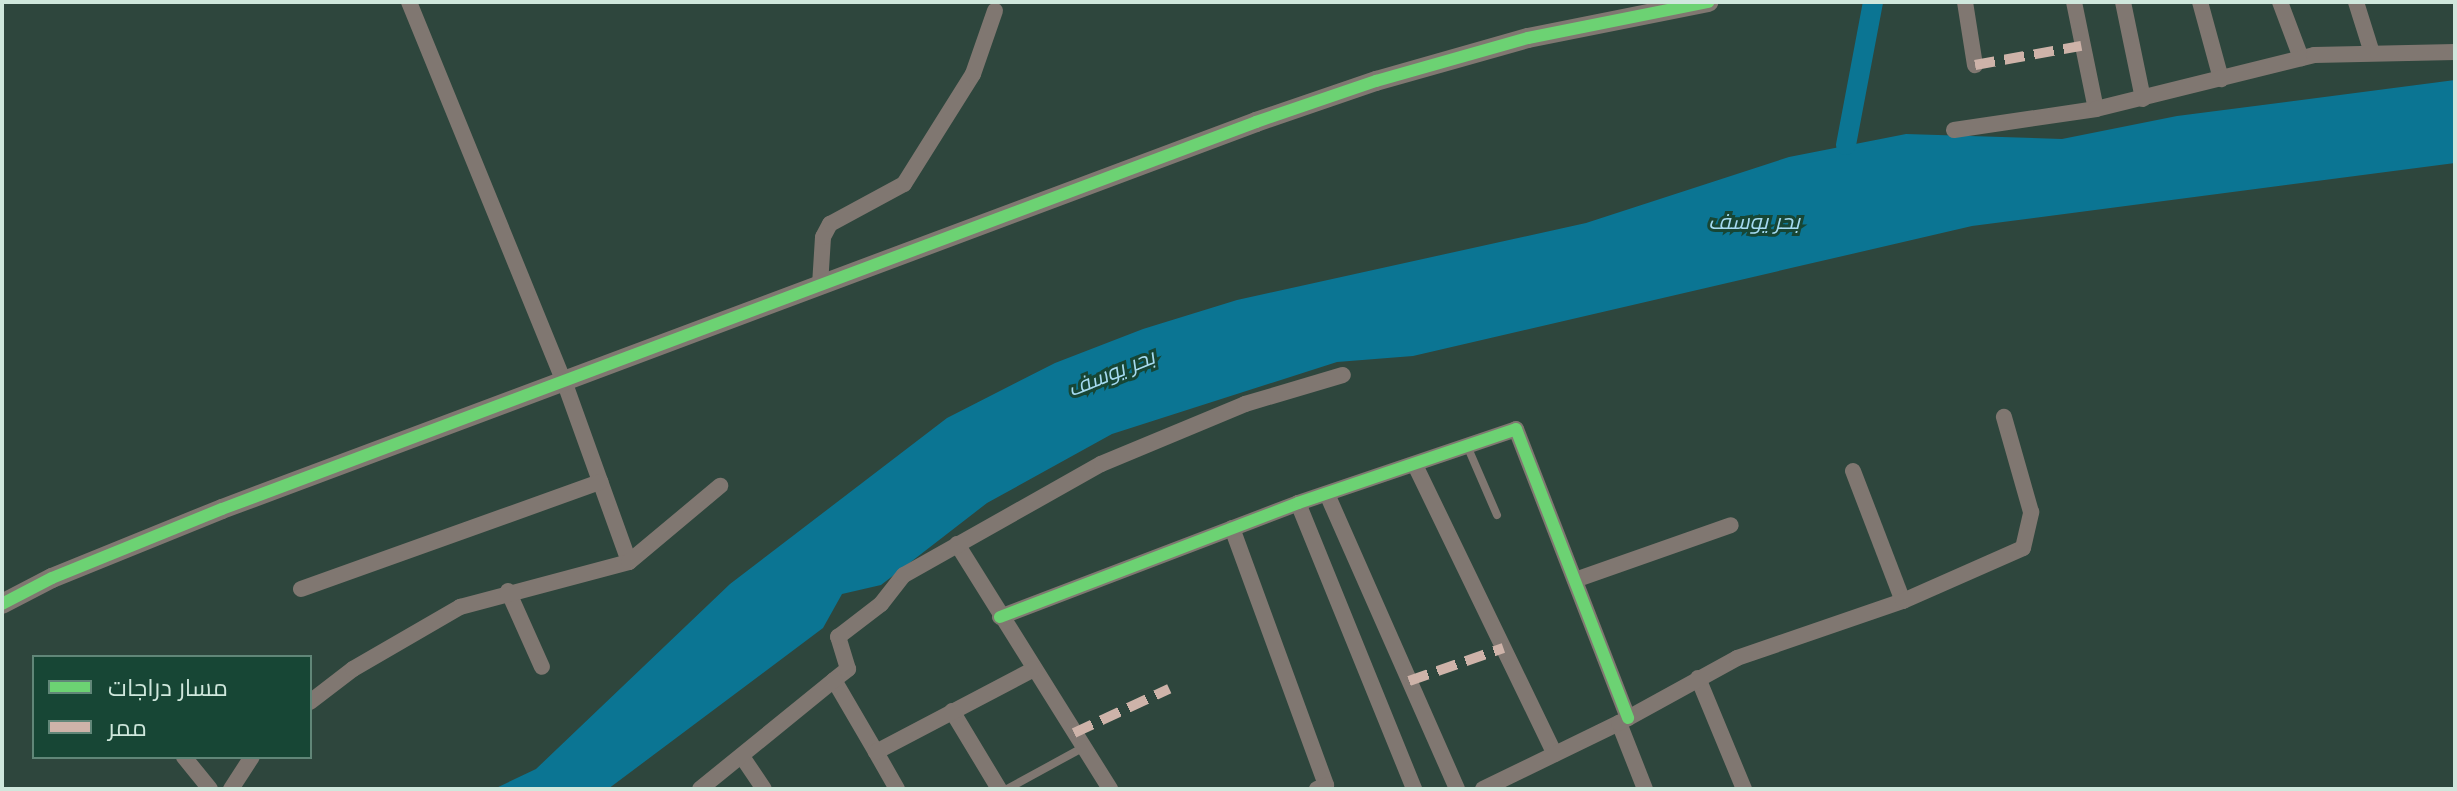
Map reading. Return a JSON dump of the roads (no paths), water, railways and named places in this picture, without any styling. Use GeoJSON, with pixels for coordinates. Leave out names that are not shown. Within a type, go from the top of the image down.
{"type":"FeatureCollection","features":[{"type":"Feature","properties":{"kind":"street"},"geometry":{"type":"LineString","coordinates":[[409,2],[564,381],[629,562]]}},
{"type":"Feature","properties":{"kind":"street"},"geometry":{"type":"LineString","coordinates":[[2,604],[52,578],[222,509],[1376,81],[1528,38],[1684,4],[1708,2]]}},
{"type":"Feature","properties":{"kind":"street"},"geometry":{"type":"LineString","coordinates":[[1965,2],[1975,65]]}},
{"type":"Feature","properties":{"kind":"street"},"geometry":{"type":"LineString","coordinates":[[2074,2],[2096,109]]}},
{"type":"Feature","properties":{"kind":"street"},"geometry":{"type":"LineString","coordinates":[[2123,2],[2143,99]]}},
{"type":"Feature","properties":{"kind":"street"},"geometry":{"type":"LineString","coordinates":[[2200,2],[2221,79]]}},
{"type":"Feature","properties":{"kind":"street"},"geometry":{"type":"LineString","coordinates":[[2280,2],[2301,58]]}},
{"type":"Feature","properties":{"kind":"street"},"geometry":{"type":"LineString","coordinates":[[2356,2],[2371,50]]}},
{"type":"Feature","properties":{"kind":"street"},"geometry":{"type":"LineString","coordinates":[[820,285],[823,237],[830,224],[904,184],[973,74],[995,11]]}},
{"type":"Feature","properties":{"kind":"street"},"geometry":{"type":"LineString","coordinates":[[1954,130],[2096,109],[2301,58],[2371,50],[2455,52]]}},
{"type":"Feature","properties":{"kind":"street"},"geometry":{"type":"LineString","coordinates":[[700,789],[743,758],[848,669],[839,644],[841,630],[881,604],[904,575],[1101,464],[1245,404],[1343,375]]}},
{"type":"Feature","properties":{"kind":"street"},"geometry":{"type":"LineString","coordinates":[[1483,789],[1510,783],[1555,754],[1698,678],[1792,635],[1903,601],[2010,556],[2029,539],[2027,489],[2004,417]]}},
{"type":"Feature","properties":{"kind":"street"},"geometry":{"type":"LineString","coordinates":[[1000,617],[1298,503],[1468,448],[1516,429],[1575,580],[1645,789]]}},
{"type":"Feature","properties":{"kind":"street"},"geometry":{"type":"LineString","coordinates":[[1415,465],[1555,754]]}},
{"type":"Feature","properties":{"kind":"street"},"geometry":{"type":"LineString","coordinates":[[1853,471],[1903,601]]}},
{"type":"Feature","properties":{"kind":"street"},"geometry":{"type":"LineString","coordinates":[[301,589],[600,482]]}},
{"type":"Feature","properties":{"kind":"street"},"geometry":{"type":"LineString","coordinates":[[312,701],[422,625],[508,591],[629,562],[720,486]]}},
{"type":"Feature","properties":{"kind":"street"},"geometry":{"type":"LineString","coordinates":[[1327,494],[1457,789]]}},
{"type":"Feature","properties":{"kind":"street"},"geometry":{"type":"LineString","coordinates":[[1298,503],[1414,789]]}},
{"type":"Feature","properties":{"kind":"street"},"geometry":{"type":"LineString","coordinates":[[1575,580],[1731,525]]}},
{"type":"Feature","properties":{"kind":"street"},"geometry":{"type":"LineString","coordinates":[[1232,528],[1326,785],[1317,789]]}},
{"type":"Feature","properties":{"kind":"street"},"geometry":{"type":"LineString","coordinates":[[957,544],[1110,789]]}},
{"type":"Feature","properties":{"kind":"street"},"geometry":{"type":"LineString","coordinates":[[508,591],[542,667]]}},
{"type":"Feature","properties":{"kind":"street"},"geometry":{"type":"LineString","coordinates":[[876,752],[1034,669]]}},
{"type":"Feature","properties":{"kind":"street"},"geometry":{"type":"LineString","coordinates":[[1698,678],[1744,789]]}},
{"type":"Feature","properties":{"kind":"street"},"geometry":{"type":"LineString","coordinates":[[834,680],[897,789]]}},
{"type":"Feature","properties":{"kind":"street"},"geometry":{"type":"LineString","coordinates":[[952,711],[999,789]]}},
{"type":"Feature","properties":{"kind":"street"},"geometry":{"type":"LineString","coordinates":[[743,758],[764,789]]}},
{"type":"Feature","properties":{"kind":"street"},"geometry":{"type":"LineString","coordinates":[[186,759],[210,789]]}},
{"type":"Feature","properties":{"kind":"street"},"geometry":{"type":"LineString","coordinates":[[231,789],[251,759]]}},
{"type":"Feature","properties":{"kind":"lane"},"geometry":{"type":"LineString","coordinates":[[1468,448],[1497,515]]}},
{"type":"Feature","properties":{"kind":"lane"},"geometry":{"type":"LineString","coordinates":[[1007,789],[1084,747]]}},
{"type":"Feature","properties":{"kind":"water","name":"بحر يوسف"},"geometry":{"type":"Polygon","coordinates":[[[2455,80],[2455,163],[1972,226],[1413,356],[1337,362],[1112,434],[987,503],[881,585],[842,594],[823,628],[608,789],[494,789],[536,769],[730,584],[947,418],[1055,363],[1143,329],[1237,300],[1586,223],[1789,157],[1906,134],[2062,139],[2177,116],[2455,80]]]}},
{"type":"Feature","properties":{"kind":"waterway"},"geometry":{"type":"LineString","coordinates":[[1846,145],[1873,2]]}}]}
